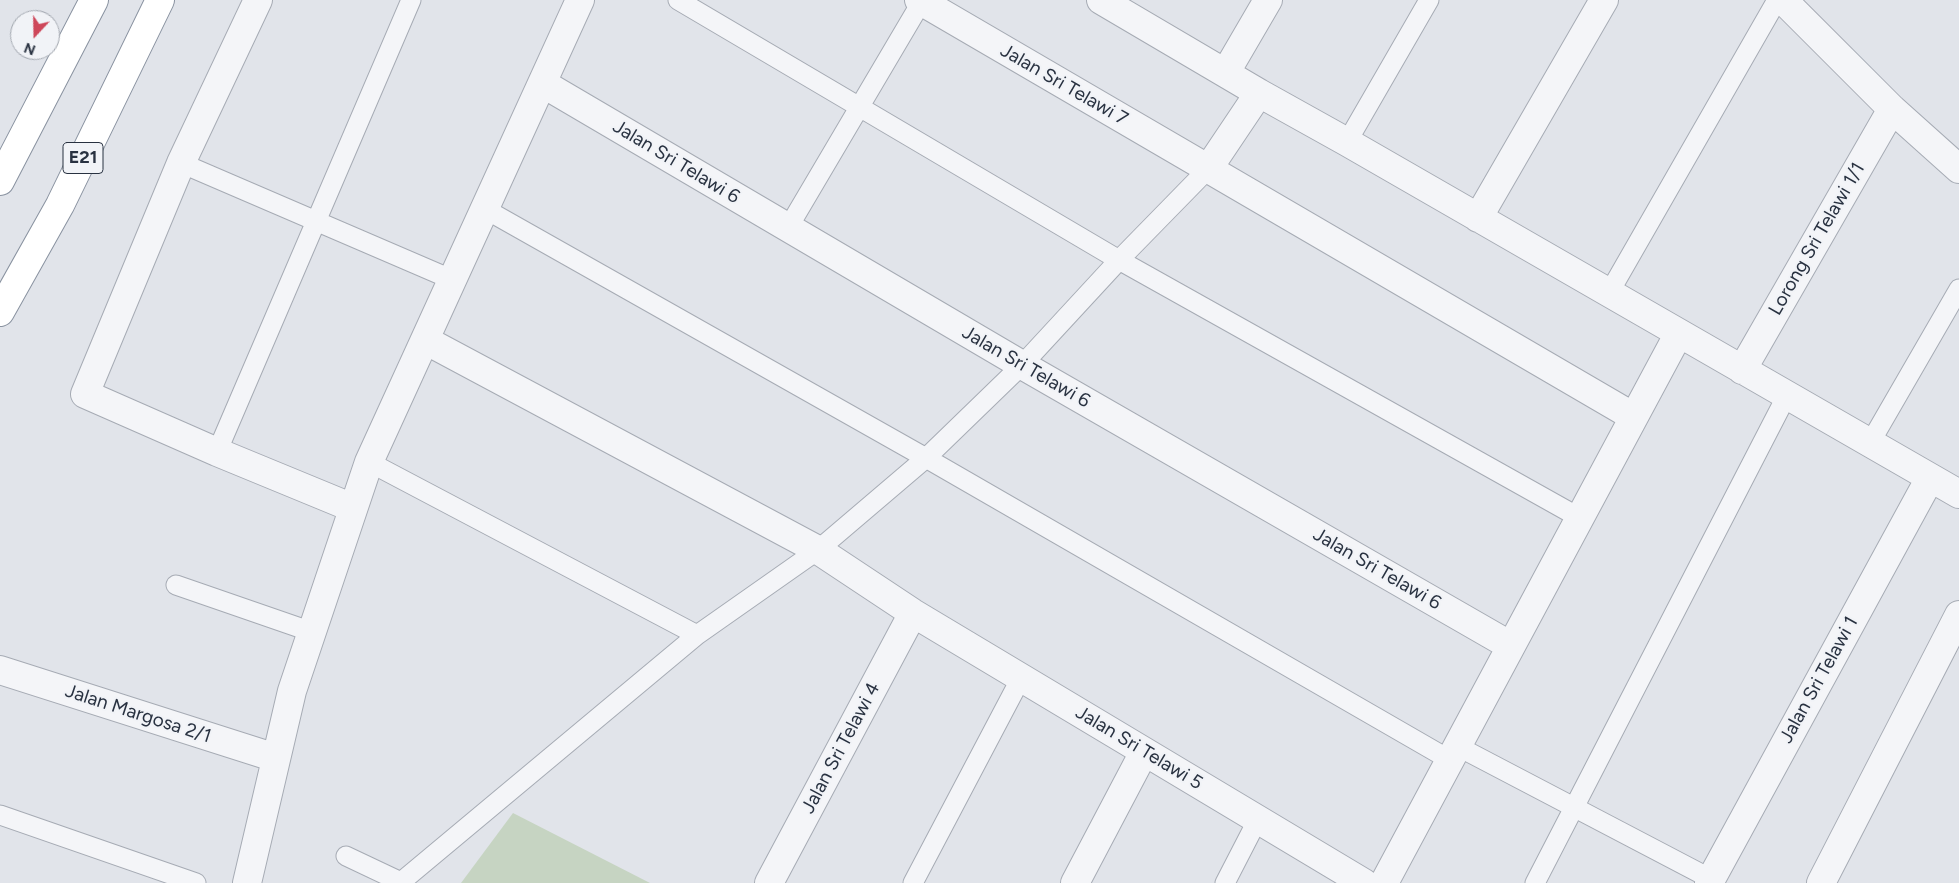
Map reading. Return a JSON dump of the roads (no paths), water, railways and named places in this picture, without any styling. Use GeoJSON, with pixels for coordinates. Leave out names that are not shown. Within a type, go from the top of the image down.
{"type":"FeatureCollection","features":[{"type":"Feature","properties":{"kind":"highway"},"geometry":{"type":"LineString","coordinates":[[0,181],[94,0]]}},
{"type":"Feature","properties":{"kind":"highway","name":"E21"},"geometry":{"type":"LineString","coordinates":[[0,312],[60,205],[160,0]]}},
{"type":"Feature","properties":{"kind":"street"},"geometry":{"type":"LineString","coordinates":[[258,0],[181,163],[85,394],[217,452],[353,508]]}},
{"type":"Feature","properties":{"kind":"street"},"geometry":{"type":"LineString","coordinates":[[247,883],[292,691],[369,462],[580,0]]}},
{"type":"Feature","properties":{"kind":"street"},"geometry":{"type":"LineString","coordinates":[[1101,0],[1259,93],[1959,494]]}},
{"type":"Feature","properties":{"kind":"street"},"geometry":{"type":"LineString","coordinates":[[1226,72],[1268,0]]}},
{"type":"Feature","properties":{"kind":"street"},"geometry":{"type":"LineString","coordinates":[[1478,218],[1604,0]]}},
{"type":"Feature","properties":{"kind":"street"},"geometry":{"type":"LineString","coordinates":[[1783,0],[1892,109],[1959,169]]}},
{"type":"Feature","properties":{"kind":"street","name":"Jalan Sri Telawi 7"},"geometry":{"type":"LineString","coordinates":[[921,1],[1634,417]]}},
{"type":"Feature","properties":{"kind":"street","name":"Jalan Sri Telawi 6"},"geometry":{"type":"LineString","coordinates":[[542,83],[1022,365],[1512,646]]}},
{"type":"Feature","properties":{"kind":"street"},"geometry":{"type":"LineString","coordinates":[[1208,169],[1259,93]]}},
{"type":"Feature","properties":{"kind":"street","name":"Lorong Sri Telawi 1/1"},"geometry":{"type":"LineString","coordinates":[[1742,370],[1892,109]]}},
{"type":"Feature","properties":{"kind":"street"},"geometry":{"type":"LineString","coordinates":[[1384,883],[1679,333]]}},
{"type":"Feature","properties":{"kind":"street","name":"Jalan Sri Telawi 5"},"geometry":{"type":"LineString","coordinates":[[426,340],[818,550],[913,613],[1364,883]]}},
{"type":"Feature","properties":{"kind":"street","name":"Jalan Sri Telawi 1"},"geometry":{"type":"LineString","coordinates":[[1710,881],[1930,478]]}},
{"type":"Feature","properties":{"kind":"street","name":"Jalan Sri Telawi 4"},"geometry":{"type":"LineString","coordinates":[[769,883],[913,613]]}},
{"type":"Feature","properties":{"kind":"street"},"geometry":{"type":"LineString","coordinates":[[1820,883],[1959,615]]}},
{"type":"Feature","properties":{"kind":"street","name":"Jalan Margosa 2/1"},"geometry":{"type":"LineString","coordinates":[[0,670],[276,758]]}},
{"type":"Feature","properties":{"kind":"street"},"geometry":{"type":"LineString","coordinates":[[1075,883],[1144,752]]}},
{"type":"Feature","properties":{"kind":"lane"},"geometry":{"type":"LineString","coordinates":[[217,452],[411,0]]}},
{"type":"Feature","properties":{"kind":"lane"},"geometry":{"type":"LineString","coordinates":[[678,0],[1119,260],[1580,518]]}},
{"type":"Feature","properties":{"kind":"lane"},"geometry":{"type":"LineString","coordinates":[[1347,142],[1429,0]]}},
{"type":"Feature","properties":{"kind":"lane"},"geometry":{"type":"LineString","coordinates":[[1608,293],[1777,0]]}},
{"type":"Feature","properties":{"kind":"lane"},"geometry":{"type":"LineString","coordinates":[[788,228],[921,1]]}},
{"type":"Feature","properties":{"kind":"lane"},"geometry":{"type":"LineString","coordinates":[[181,163],[453,280]]}},
{"type":"Feature","properties":{"kind":"lane"},"geometry":{"type":"LineString","coordinates":[[346,856],[401,882],[697,635],[818,550],[926,458],[1022,365],[1119,260],[1208,169]]}},
{"type":"Feature","properties":{"kind":"lane"},"geometry":{"type":"LineString","coordinates":[[484,209],[1454,753],[1574,806],[1710,881]]}},
{"type":"Feature","properties":{"kind":"lane"},"geometry":{"type":"LineString","coordinates":[[1870,443],[1959,289]]}},
{"type":"Feature","properties":{"kind":"lane"},"geometry":{"type":"LineString","coordinates":[[1535,883],[1787,396]]}},
{"type":"Feature","properties":{"kind":"lane"},"geometry":{"type":"LineString","coordinates":[[369,462],[697,635]]}},
{"type":"Feature","properties":{"kind":"lane"},"geometry":{"type":"LineString","coordinates":[[176,585],[312,632]]}},
{"type":"Feature","properties":{"kind":"lane"},"geometry":{"type":"LineString","coordinates":[[913,883],[1021,678]]}},
{"type":"Feature","properties":{"kind":"lane"},"geometry":{"type":"LineString","coordinates":[[0,815],[196,883]]}},
{"type":"Feature","properties":{"kind":"lane"},"geometry":{"type":"LineString","coordinates":[[1225,883],[1258,819]]}}]}
